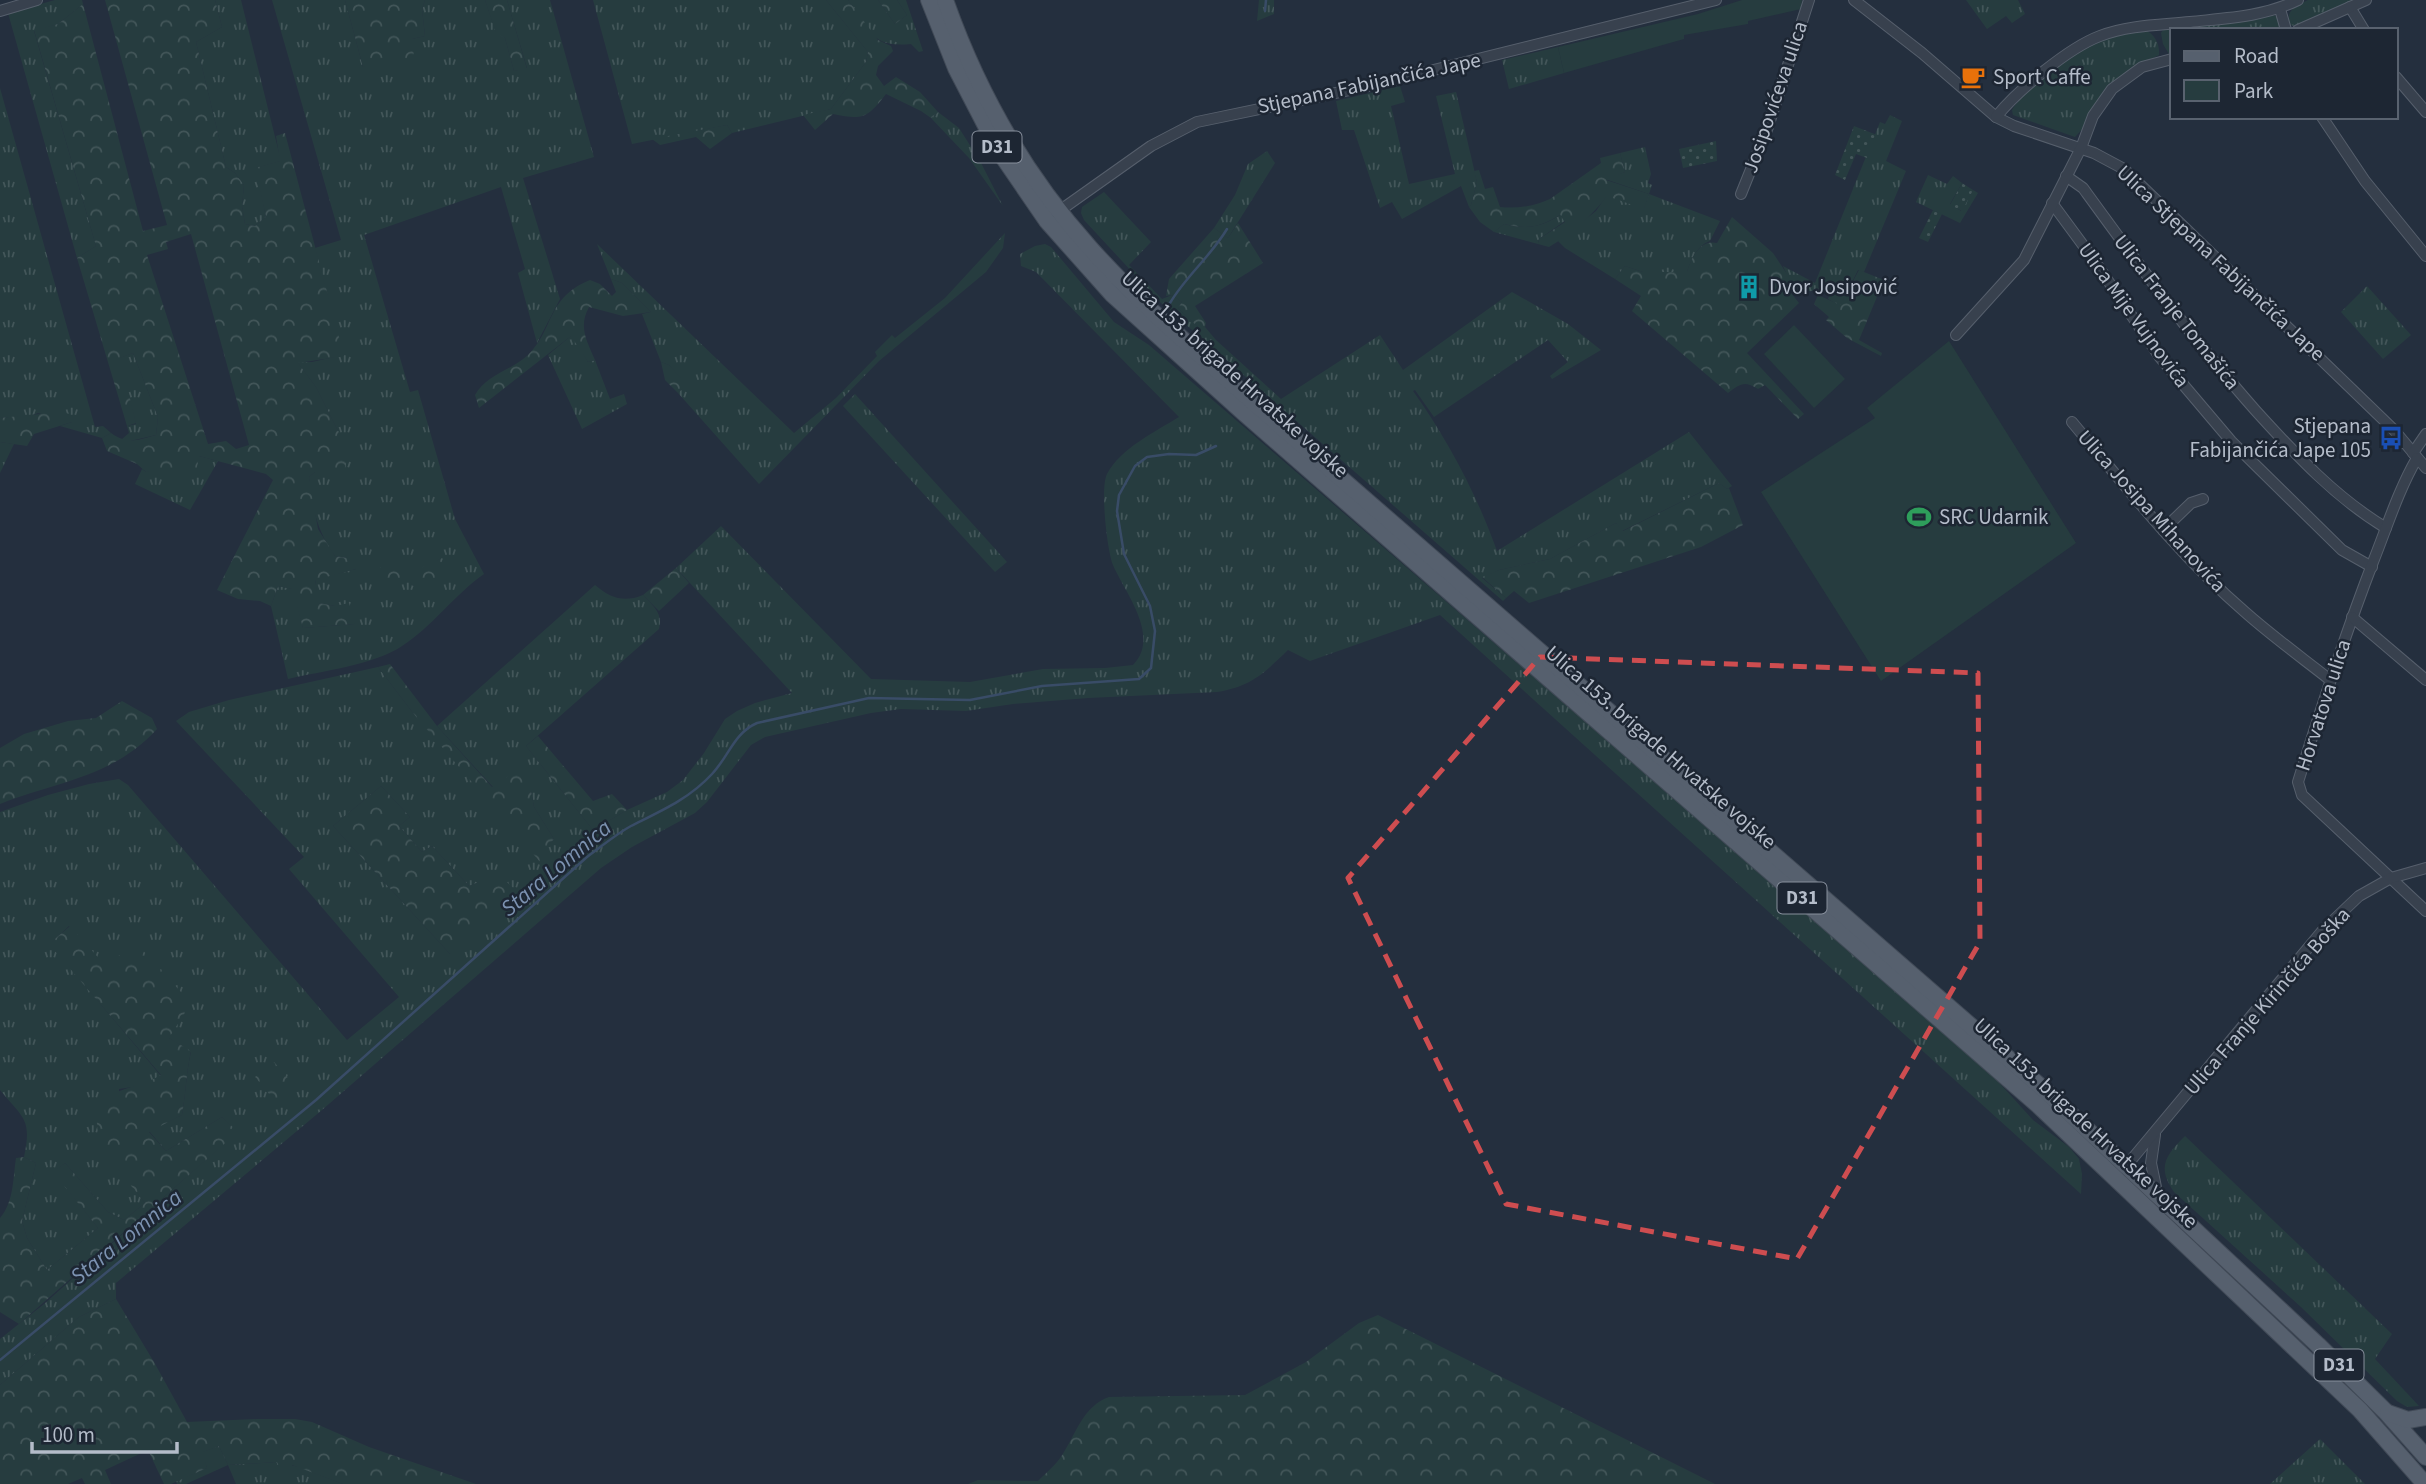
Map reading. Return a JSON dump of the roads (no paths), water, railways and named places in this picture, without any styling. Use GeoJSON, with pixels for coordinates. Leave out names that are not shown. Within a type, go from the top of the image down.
{"type":"FeatureCollection","features":[{"type":"Feature","properties":{"kind":"main road","name":"Ulica 153. brigade Hrvatske vojske"},"geometry":{"type":"LineString","coordinates":[[929,0],[956,68],[999,151],[1112,293],[1157,336],[2038,1105],[2360,1410],[2425,1484]]}},
{"type":"Feature","properties":{"kind":"main road","name":"Ulica 153. brigade Hrvatske vojske"},"geometry":{"type":"LineString","coordinates":[[945,0],[969,63],[1053,216],[1167,326],[1958,1014],[2158,1193],[2385,1411],[2426,1457]]}},
{"type":"Feature","properties":{"kind":"main road"},"geometry":{"type":"LineString","coordinates":[[2385,1411],[2408,1420],[2426,1417]]}},
{"type":"Feature","properties":{"kind":"street"},"geometry":{"type":"LineString","coordinates":[[0,11],[37,0]]}},
{"type":"Feature","properties":{"kind":"street","name":"Stjepana Fabijančića Jape"},"geometry":{"type":"LineString","coordinates":[[1053,216],[1151,146],[1197,122],[1369,86],[1716,0]]}},
{"type":"Feature","properties":{"kind":"street","name":"Josipovićeva ulica"},"geometry":{"type":"LineString","coordinates":[[1741,194],[1768,127],[1809,0]]}},
{"type":"Feature","properties":{"kind":"street","name":"Ulica Stjepana Fabijančića Jape"},"geometry":{"type":"LineString","coordinates":[[1854,0],[1922,53],[1996,117],[2014,127],[2108,159],[2131,175],[2394,430],[2426,468]]}},
{"type":"Feature","properties":{"kind":"street"},"geometry":{"type":"LineString","coordinates":[[2303,28],[2365,0]]}},
{"type":"Feature","properties":{"kind":"street"},"geometry":{"type":"LineString","coordinates":[[1996,117],[2017,93],[2034,79],[2100,36],[2146,26],[2246,17],[2280,9],[2296,1]]}},
{"type":"Feature","properties":{"kind":"street"},"geometry":{"type":"LineString","coordinates":[[2350,7],[2363,28]]}},
{"type":"Feature","properties":{"kind":"street"},"geometry":{"type":"LineString","coordinates":[[2280,9],[2285,28]]}},
{"type":"Feature","properties":{"kind":"street"},"geometry":{"type":"LineString","coordinates":[[1956,335],[2024,260],[2081,148],[2093,116],[2112,89],[2142,67],[2170,59]]}},
{"type":"Feature","properties":{"kind":"street"},"geometry":{"type":"LineString","coordinates":[[2398,78],[2426,112]]}},
{"type":"Feature","properties":{"kind":"street"},"geometry":{"type":"LineString","coordinates":[[2323,119],[2365,181],[2426,256]]}},
{"type":"Feature","properties":{"kind":"street","name":"Ulica Franje Tomašića"},"geometry":{"type":"LineString","coordinates":[[2066,176],[2083,188],[2212,362],[2295,455],[2358,511],[2386,528]]}},
{"type":"Feature","properties":{"kind":"street","name":"Ulica Mije Vujnovića"},"geometry":{"type":"LineString","coordinates":[[2052,203],[2159,356],[2231,441],[2342,550],[2372,567]]}},
{"type":"Feature","properties":{"kind":"street","name":"Ulica Josipa Mihanovića"},"geometry":{"type":"LineString","coordinates":[[2072,422],[2163,530],[2245,612],[2329,679]]}},
{"type":"Feature","properties":{"kind":"street","name":"Horvatova ulica"},"geometry":{"type":"LineString","coordinates":[[2426,434],[2401,490],[2329,679],[2298,782],[2302,795],[2426,911]]}},
{"type":"Feature","properties":{"kind":"street"},"geometry":{"type":"LineString","coordinates":[[2163,530],[2191,503],[2203,499]]}},
{"type":"Feature","properties":{"kind":"street"},"geometry":{"type":"LineString","coordinates":[[2352,617],[2426,680]]}},
{"type":"Feature","properties":{"kind":"street","name":"Ulica Franje Kirinčića Boška"},"geometry":{"type":"LineString","coordinates":[[2127,1165],[2323,930],[2359,896],[2391,878],[2426,868]]}},
{"type":"Feature","properties":{"kind":"street"},"geometry":{"type":"LineString","coordinates":[[2156,1131],[2151,1163],[2158,1193]]}},
{"type":"Feature","properties":{"kind":"waterway"},"geometry":{"type":"LineString","coordinates":[[1265,11],[1266,0]]}},
{"type":"Feature","properties":{"kind":"waterway"},"geometry":{"type":"LineString","coordinates":[[1170,303],[1227,229]]}},
{"type":"Feature","properties":{"kind":"waterway","name":"Stara Lomnica"},"geometry":{"type":"LineString","coordinates":[[0,1360],[316,1100],[587,857],[625,829],[694,791],[718,767],[737,739],[749,727],[869,698],[970,700],[1042,686],[1139,679],[1151,668],[1155,631],[1150,606],[1124,554],[1117,511],[1119,495],[1135,466],[1147,457],[1169,454],[1196,455],[1216,446]]}},
{"type":"Feature","properties":{"kind":"place","name":"Sport Caffe"},"geometry":{"type":"Point","coordinates":[1973,77]}},
{"type":"Feature","properties":{"kind":"place","name":"Dvor Josipović"},"geometry":{"type":"Point","coordinates":[1749,287]}},
{"type":"Feature","properties":{"kind":"place","name":"Stjepana Fabijančića Jape 105"},"geometry":{"type":"Point","coordinates":[2391,438]}},
{"type":"Feature","properties":{"kind":"place","name":"SRC Udarnik"},"geometry":{"type":"Point","coordinates":[1919,517]}}]}
